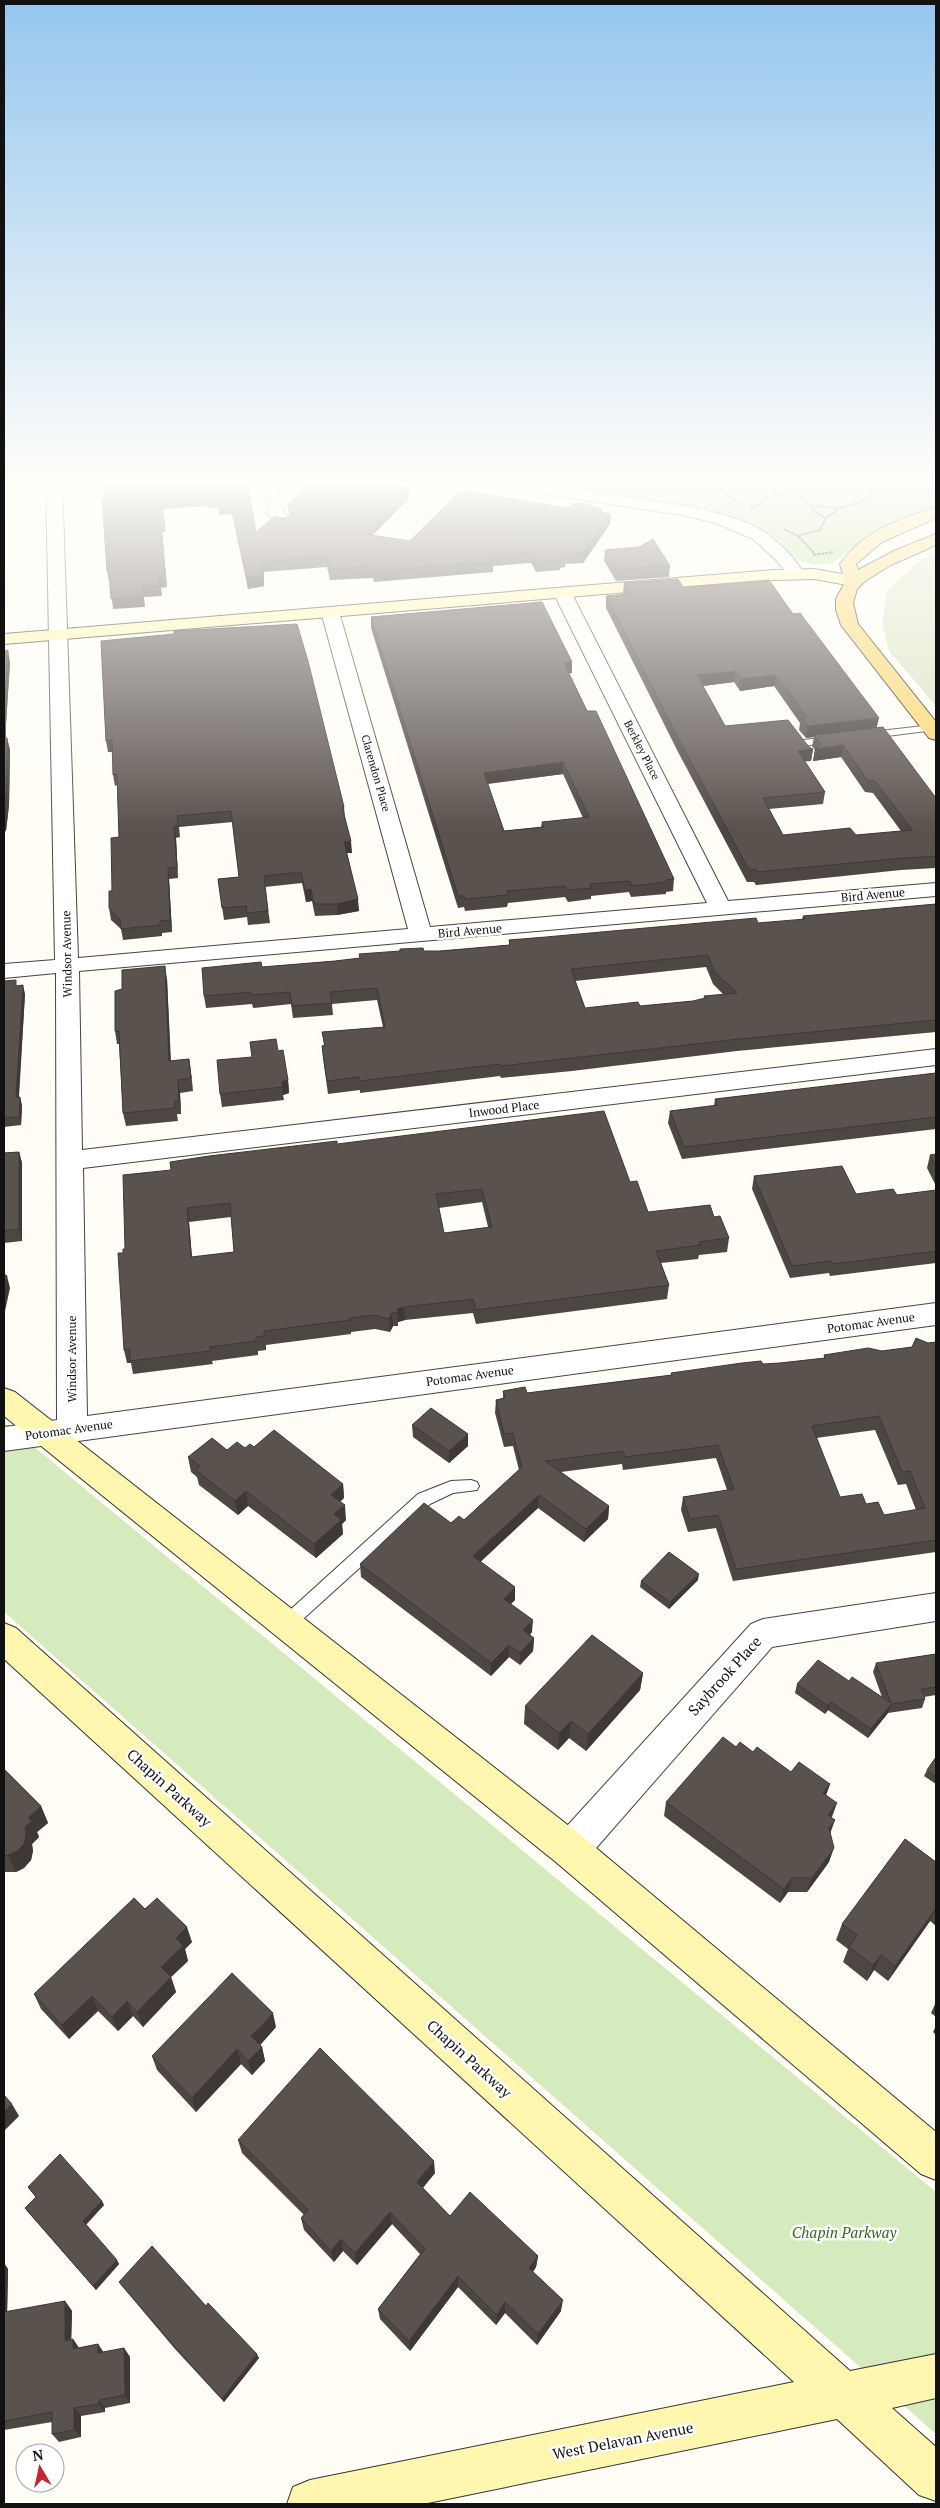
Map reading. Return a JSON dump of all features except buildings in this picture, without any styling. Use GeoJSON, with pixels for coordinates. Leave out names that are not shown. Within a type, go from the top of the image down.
{"type":"FeatureCollection","features":[{"type":"Feature","properties":{"kind":"main road"},"geometry":{"type":"LineString","coordinates":[[845,596],[844,610],[850,625],[934,731]]}},
{"type":"Feature","properties":{"kind":"street","name":"Windsor Avenue"},"geometry":{"type":"LineString","coordinates":[[59,596],[72,1160],[59,1431]]}},
{"type":"Feature","properties":{"kind":"street"},"geometry":{"type":"LineString","coordinates":[[4,639],[515,596]]}},
{"type":"Feature","properties":{"kind":"street","name":"Berkley Place"},"geometry":{"type":"LineString","coordinates":[[564,596],[722,908]]}},
{"type":"Feature","properties":{"kind":"street","name":"Clarendon Place"},"geometry":{"type":"LineString","coordinates":[[330,612],[421,935]]}},
{"type":"Feature","properties":{"kind":"street","name":"Bird Avenue"},"geometry":{"type":"LineString","coordinates":[[4,971],[936,889]]}},
{"type":"Feature","properties":{"kind":"street","name":"Inwood Place"},"geometry":{"type":"LineString","coordinates":[[72,1160],[936,1057]]}},
{"type":"Feature","properties":{"kind":"street","name":"Potomac Avenue"},"geometry":{"type":"LineString","coordinates":[[4,1439],[936,1314]]}},
{"type":"Feature","properties":{"kind":"street"},"geometry":{"type":"LineString","coordinates":[[4,1400],[59,1431],[286,1625],[570,1850],[936,2159]]}},
{"type":"Feature","properties":{"kind":"street","name":"Saybrook Place"},"geometry":{"type":"LineString","coordinates":[[570,1850],[763,1634],[936,1607]]}},
{"type":"Feature","properties":{"kind":"street","name":"Chapin Parkway"},"geometry":{"type":"LineString","coordinates":[[4,1638],[784,2344],[844,2394],[936,2478]]}},
{"type":"Feature","properties":{"kind":"street","name":"West Delavan Avenue"},"geometry":{"type":"LineString","coordinates":[[310,2504],[936,2376]]}},
{"type":"Feature","properties":{"kind":"lane"},"geometry":{"type":"LineString","coordinates":[[863,736],[934,731]]}},
{"type":"Feature","properties":{"kind":"lane"},"geometry":{"type":"LineString","coordinates":[[812,756],[800,740],[845,738]]}},
{"type":"Feature","properties":{"kind":"lane"},"geometry":{"type":"LineString","coordinates":[[286,1625],[424,1499],[451,1487],[471,1486]]}},
{"type":"Feature","properties":{"kind":"green space"},"geometry":{"type":"Polygon","coordinates":[[[886,596],[936,596],[936,706],[889,651],[882,623],[886,596]]]}},
{"type":"Feature","properties":{"kind":"green space","name":"Chapin Parkway"},"geometry":{"type":"Polygon","coordinates":[[[4,1422],[936,2192],[936,2434],[4,1612],[4,1422]]]}}]}
